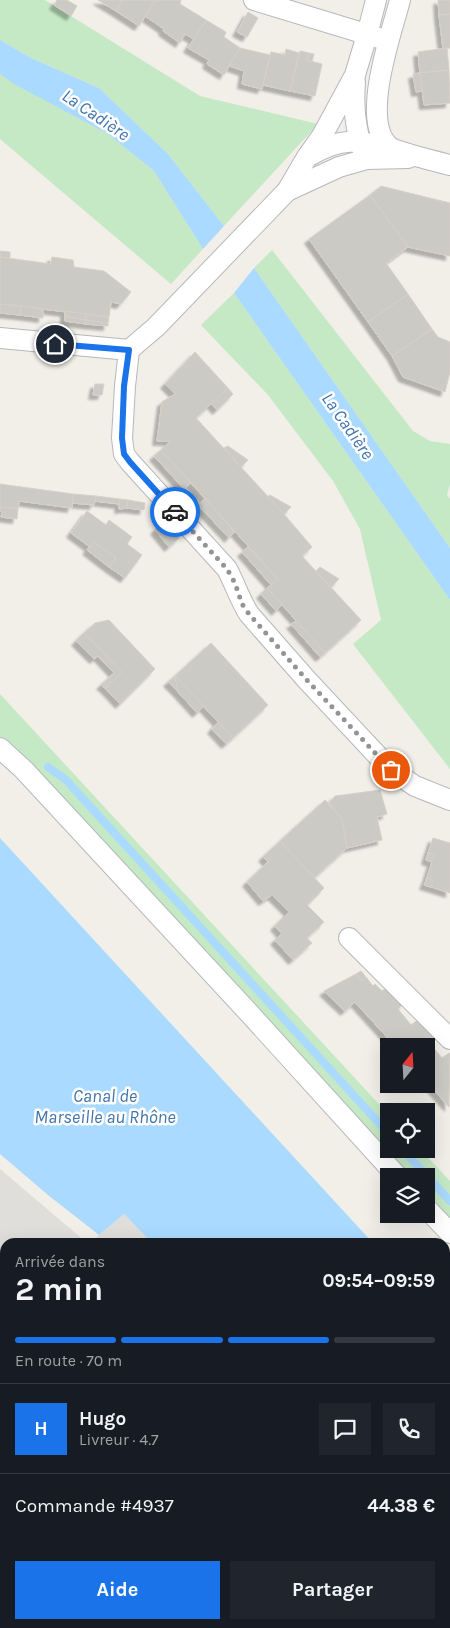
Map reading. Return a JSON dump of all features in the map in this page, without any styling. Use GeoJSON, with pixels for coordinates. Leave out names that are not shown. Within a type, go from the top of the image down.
{"type":"FeatureCollection","features":[{"type":"Feature","properties":{"kind":"street"},"geometry":{"type":"LineString","coordinates":[[254,0],[389,41]]}},
{"type":"Feature","properties":{"kind":"street"},"geometry":{"type":"LineString","coordinates":[[376,0],[355,75],[322,136],[307,157],[288,191],[203,280],[156,327],[129,350],[124,386],[122,438],[124,454],[130,462],[227,569],[235,583],[242,604],[249,614],[355,733],[391,770],[403,779],[450,800]]}},
{"type":"Feature","properties":{"kind":"street"},"geometry":{"type":"LineString","coordinates":[[391,148],[381,136],[376,118],[377,86],[400,0]]}},
{"type":"Feature","properties":{"kind":"street"},"geometry":{"type":"LineString","coordinates":[[355,75],[353,106],[363,150]]}},
{"type":"Feature","properties":{"kind":"street"},"geometry":{"type":"LineString","coordinates":[[307,157],[323,147],[336,143],[363,150],[420,158],[450,165]]}},
{"type":"Feature","properties":{"kind":"street"},"geometry":{"type":"LineString","coordinates":[[288,191],[339,167],[363,150],[391,148],[420,158]]}},
{"type":"Feature","properties":{"kind":"street"},"geometry":{"type":"LineString","coordinates":[[0,338],[129,350]]}},
{"type":"Feature","properties":{"kind":"street"},"geometry":{"type":"LineString","coordinates":[[0,748],[24,770],[390,1168]]}},
{"type":"Feature","properties":{"kind":"street"},"geometry":{"type":"LineString","coordinates":[[350,938],[450,1039]]}},
{"type":"Feature","properties":{"kind":"street"},"geometry":{"type":"LineString","coordinates":[[435,1217],[450,1233]]}},
{"type":"Feature","properties":{"kind":"shaded area"},"geometry":{"type":"Polygon","coordinates":[[[0,1169],[81,1238],[0,1238],[0,1169]]]}},
{"type":"Feature","properties":{"kind":"shaded area"},"geometry":{"type":"Polygon","coordinates":[[[124,1214],[147,1238],[96,1238],[124,1214]]]}},
{"type":"Feature","properties":{"kind":"green space"},"geometry":{"type":"Polygon","coordinates":[[[0,0],[45,0],[200,96],[318,124],[224,226],[168,154],[99,88],[31,58],[0,40],[0,0]]]}},
{"type":"Feature","properties":{"kind":"green space"},"geometry":{"type":"Polygon","coordinates":[[[0,74],[108,134],[154,171],[203,249],[171,284],[0,139],[0,74]]]}},
{"type":"Feature","properties":{"kind":"green space"},"geometry":{"type":"Polygon","coordinates":[[[272,250],[413,431],[430,441],[450,444],[450,484],[447,495],[450,499],[450,548],[254,268],[272,250]]]}},
{"type":"Feature","properties":{"kind":"green space"},"geometry":{"type":"Polygon","coordinates":[[[234,293],[450,600],[450,769],[353,644],[381,620],[360,529],[333,481],[268,395],[201,325],[234,293]]]}},
{"type":"Feature","properties":{"kind":"green space"},"geometry":{"type":"Polygon","coordinates":[[[0,694],[380,1105],[380,1143],[22,754],[0,737],[0,694]]]}},
{"type":"Feature","properties":{"kind":"green space"},"geometry":{"type":"Polygon","coordinates":[[[393,1158],[428,1158],[450,1181],[450,1219],[435,1203],[435,1168],[403,1168],[393,1158]]]}},
{"type":"Feature","properties":{"kind":"water","name":"La Cadière"},"geometry":{"type":"Polygon","coordinates":[[[0,40],[31,58],[99,88],[168,154],[224,226],[203,249],[154,171],[108,134],[14,84],[0,74],[0,40]]]}},
{"type":"Feature","properties":{"kind":"water","name":"La Cadière"},"geometry":{"type":"Polygon","coordinates":[[[254,268],[450,548],[450,600],[234,293],[254,268]]]}},
{"type":"Feature","properties":{"kind":"water","name":"Canal de Marseille au Rhône"},"geometry":{"type":"Polygon","coordinates":[[[0,838],[368,1238],[147,1238],[124,1214],[99,1235],[0,1154],[0,838]]]}},
{"type":"Feature","properties":{"kind":"building"},"geometry":{"type":"Polygon","coordinates":[[[57,0],[67,0],[77,6],[71,16],[54,5],[57,0]]]}},
{"type":"Feature","properties":{"kind":"building"},"geometry":{"type":"Polygon","coordinates":[[[98,0],[123,0],[116,11],[98,0]]]}},
{"type":"Feature","properties":{"kind":"building"},"geometry":{"type":"Polygon","coordinates":[[[123,0],[156,0],[139,26],[116,11],[123,0]]]}},
{"type":"Feature","properties":{"kind":"building"},"geometry":{"type":"Polygon","coordinates":[[[156,0],[181,0],[180,4],[206,20],[194,39],[185,34],[180,43],[145,16],[156,0]]]}},
{"type":"Feature","properties":{"kind":"building"},"geometry":{"type":"Polygon","coordinates":[[[438,0],[450,0],[450,14],[439,15],[438,0]]]}},
{"type":"Feature","properties":{"kind":"building"},"geometry":{"type":"Polygon","coordinates":[[[248,12],[258,18],[247,37],[237,32],[248,12]]]}},
{"type":"Feature","properties":{"kind":"building"},"geometry":{"type":"Polygon","coordinates":[[[450,14],[450,48],[443,49],[439,15],[450,14]]]}},
{"type":"Feature","properties":{"kind":"building"},"geometry":{"type":"Polygon","coordinates":[[[206,20],[226,32],[224,37],[240,48],[224,75],[207,64],[209,60],[188,48],[206,20]]]}},
{"type":"Feature","properties":{"kind":"building"},"geometry":{"type":"Polygon","coordinates":[[[240,48],[270,55],[262,89],[242,84],[244,71],[229,66],[240,48]]]}},
{"type":"Feature","properties":{"kind":"building"},"geometry":{"type":"Polygon","coordinates":[[[447,48],[449,70],[420,73],[418,52],[447,48]]]}},
{"type":"Feature","properties":{"kind":"building"},"geometry":{"type":"Polygon","coordinates":[[[286,49],[299,53],[290,91],[263,85],[271,52],[285,55],[286,49]]]}},
{"type":"Feature","properties":{"kind":"building"},"geometry":{"type":"Polygon","coordinates":[[[300,51],[309,53],[307,60],[322,64],[315,96],[290,91],[300,51]]]}},
{"type":"Feature","properties":{"kind":"building"},"geometry":{"type":"Polygon","coordinates":[[[309,53],[314,54],[312,62],[307,60],[309,53]]]}},
{"type":"Feature","properties":{"kind":"building"},"geometry":{"type":"Polygon","coordinates":[[[449,70],[450,103],[424,105],[420,73],[449,70]]]}},
{"type":"Feature","properties":{"kind":"building"},"geometry":{"type":"Polygon","coordinates":[[[420,73],[422,91],[416,92],[413,74],[420,73]]]}},
{"type":"Feature","properties":{"kind":"building"},"geometry":{"type":"Polygon","coordinates":[[[381,186],[450,203],[450,256],[408,247],[370,195],[381,186]]]}},
{"type":"Feature","properties":{"kind":"building"},"geometry":{"type":"Polygon","coordinates":[[[370,195],[408,247],[386,263],[408,294],[368,322],[309,239],[370,195]]]}},
{"type":"Feature","properties":{"kind":"building"},"geometry":{"type":"Polygon","coordinates":[[[0,251],[10,252],[10,258],[0,257],[0,251]]]}},
{"type":"Feature","properties":{"kind":"building"},"geometry":{"type":"Polygon","coordinates":[[[0,257],[51,264],[52,257],[73,260],[74,267],[104,271],[131,292],[121,304],[111,302],[109,317],[0,304],[0,257]]]}},
{"type":"Feature","properties":{"kind":"building"},"geometry":{"type":"Polygon","coordinates":[[[408,294],[432,329],[392,356],[368,322],[408,294]]]}},
{"type":"Feature","properties":{"kind":"building"},"geometry":{"type":"Polygon","coordinates":[[[0,304],[21,306],[20,315],[0,313],[0,304]]]}},
{"type":"Feature","properties":{"kind":"building"},"geometry":{"type":"Polygon","coordinates":[[[21,306],[43,309],[43,318],[20,315],[21,306]]]}},
{"type":"Feature","properties":{"kind":"building"},"geometry":{"type":"Polygon","coordinates":[[[65,311],[86,314],[86,320],[65,316],[65,311]]]}},
{"type":"Feature","properties":{"kind":"building"},"geometry":{"type":"Polygon","coordinates":[[[86,314],[109,317],[108,323],[86,320],[86,314]]]}},
{"type":"Feature","properties":{"kind":"building"},"geometry":{"type":"Polygon","coordinates":[[[65,316],[86,320],[86,324],[65,321],[65,316]]]}},
{"type":"Feature","properties":{"kind":"building"},"geometry":{"type":"Polygon","coordinates":[[[86,320],[108,323],[108,326],[86,324],[86,320]]]}},
{"type":"Feature","properties":{"kind":"building"},"geometry":{"type":"Polygon","coordinates":[[[432,329],[438,337],[450,342],[450,372],[445,392],[403,377],[392,356],[432,329]]]}},
{"type":"Feature","properties":{"kind":"building"},"geometry":{"type":"Polygon","coordinates":[[[195,352],[228,388],[196,418],[312,547],[302,556],[361,620],[325,653],[267,588],[278,579],[161,450],[171,441],[157,441],[162,402],[175,394],[165,384],[195,352]]]}},
{"type":"Feature","properties":{"kind":"building"},"geometry":{"type":"Polygon","coordinates":[[[95,384],[104,384],[102,395],[93,395],[95,384]]]}},
{"type":"Feature","properties":{"kind":"building"},"geometry":{"type":"Polygon","coordinates":[[[228,388],[233,394],[217,410],[211,403],[228,388]]]}},
{"type":"Feature","properties":{"kind":"building"},"geometry":{"type":"Polygon","coordinates":[[[228,446],[248,460],[241,467],[224,448],[228,446]]]}},
{"type":"Feature","properties":{"kind":"building"},"geometry":{"type":"Polygon","coordinates":[[[161,450],[191,483],[184,489],[154,456],[161,450]]]}},
{"type":"Feature","properties":{"kind":"building"},"geometry":{"type":"Polygon","coordinates":[[[0,484],[73,494],[72,508],[19,501],[18,509],[0,507],[0,484]]]}},
{"type":"Feature","properties":{"kind":"building"},"geometry":{"type":"Polygon","coordinates":[[[73,494],[96,496],[94,505],[72,503],[73,494]]]}},
{"type":"Feature","properties":{"kind":"building"},"geometry":{"type":"Polygon","coordinates":[[[270,495],[291,507],[284,514],[267,497],[270,495]]]}},
{"type":"Feature","properties":{"kind":"building"},"geometry":{"type":"Polygon","coordinates":[[[96,496],[120,499],[120,504],[95,501],[96,496]]]}},
{"type":"Feature","properties":{"kind":"building"},"geometry":{"type":"Polygon","coordinates":[[[205,498],[234,532],[229,538],[198,505],[205,498]]]}},
{"type":"Feature","properties":{"kind":"building"},"geometry":{"type":"Polygon","coordinates":[[[120,499],[128,500],[127,508],[119,509],[120,499]]]}},
{"type":"Feature","properties":{"kind":"building"},"geometry":{"type":"Polygon","coordinates":[[[128,500],[145,503],[144,510],[127,508],[128,500]]]}},
{"type":"Feature","properties":{"kind":"building"},"geometry":{"type":"Polygon","coordinates":[[[0,507],[18,509],[17,519],[1,517],[0,507]]]}},
{"type":"Feature","properties":{"kind":"building"},"geometry":{"type":"Polygon","coordinates":[[[87,511],[106,525],[109,520],[132,537],[127,544],[142,555],[125,578],[109,567],[116,558],[94,542],[90,547],[71,533],[87,511]]]}},
{"type":"Feature","properties":{"kind":"building"},"geometry":{"type":"Polygon","coordinates":[[[164,521],[179,538],[169,547],[155,530],[164,521]]]}},
{"type":"Feature","properties":{"kind":"building"},"geometry":{"type":"Polygon","coordinates":[[[94,542],[116,558],[109,567],[87,550],[94,542]]]}},
{"type":"Feature","properties":{"kind":"building"},"geometry":{"type":"Polygon","coordinates":[[[248,547],[278,579],[271,585],[242,552],[248,547]]]}},
{"type":"Feature","properties":{"kind":"building"},"geometry":{"type":"Polygon","coordinates":[[[320,567],[339,579],[331,587],[316,571],[320,567]]]}},
{"type":"Feature","properties":{"kind":"building"},"geometry":{"type":"Polygon","coordinates":[[[267,588],[282,605],[276,611],[261,594],[267,588]]]}},
{"type":"Feature","properties":{"kind":"building"},"geometry":{"type":"Polygon","coordinates":[[[109,620],[155,669],[120,704],[105,688],[122,672],[84,633],[95,623],[109,620]]]}},
{"type":"Feature","properties":{"kind":"building"},"geometry":{"type":"Polygon","coordinates":[[[297,621],[325,653],[320,657],[291,624],[297,621]]]}},
{"type":"Feature","properties":{"kind":"building"},"geometry":{"type":"Polygon","coordinates":[[[84,633],[122,672],[105,688],[101,685],[114,673],[98,656],[94,659],[76,641],[84,633]]]}},
{"type":"Feature","properties":{"kind":"building"},"geometry":{"type":"Polygon","coordinates":[[[211,643],[268,705],[233,738],[175,676],[211,643]]]}},
{"type":"Feature","properties":{"kind":"building"},"geometry":{"type":"Polygon","coordinates":[[[175,676],[178,692],[168,682],[175,676]]]}},
{"type":"Feature","properties":{"kind":"building"},"geometry":{"type":"Polygon","coordinates":[[[175,676],[204,706],[197,713],[178,692],[175,676]]]}},
{"type":"Feature","properties":{"kind":"building"},"geometry":{"type":"Polygon","coordinates":[[[218,722],[233,738],[226,744],[212,729],[218,722]]]}},
{"type":"Feature","properties":{"kind":"building"},"geometry":{"type":"Polygon","coordinates":[[[380,790],[387,814],[377,817],[382,840],[347,848],[342,819],[329,803],[335,796],[380,790]]]}},
{"type":"Feature","properties":{"kind":"building"},"geometry":{"type":"Polygon","coordinates":[[[325,800],[342,819],[347,848],[314,878],[280,841],[325,800]]]}},
{"type":"Feature","properties":{"kind":"building"},"geometry":{"type":"Polygon","coordinates":[[[433,838],[450,843],[450,893],[431,887],[433,880],[427,878],[434,855],[428,853],[433,838]]]}},
{"type":"Feature","properties":{"kind":"building"},"geometry":{"type":"Polygon","coordinates":[[[280,841],[324,888],[307,905],[324,922],[307,938],[312,943],[293,960],[275,940],[282,934],[275,926],[289,912],[272,895],[263,901],[247,882],[268,862],[263,857],[280,841]]]}},
{"type":"Feature","properties":{"kind":"building"},"geometry":{"type":"Polygon","coordinates":[[[428,853],[434,855],[432,862],[426,860],[428,853]]]}},
{"type":"Feature","properties":{"kind":"building"},"geometry":{"type":"Polygon","coordinates":[[[427,878],[433,880],[431,887],[424,885],[427,878]]]}},
{"type":"Feature","properties":{"kind":"building"},"geometry":{"type":"Polygon","coordinates":[[[361,971],[366,977],[362,981],[356,974],[361,971]]]}},
{"type":"Feature","properties":{"kind":"building"},"geometry":{"type":"Polygon","coordinates":[[[356,974],[362,981],[366,977],[373,986],[375,984],[382,991],[389,986],[404,1003],[398,1009],[411,1025],[419,1019],[434,1036],[432,1038],[388,1038],[355,1002],[345,1011],[324,991],[356,974]]]}},
{"type":"Feature","properties":{"kind":"building"},"geometry":{"type":"Polygon","coordinates":[[[435,1049],[442,1058],[450,1054],[449,1107],[435,1091],[435,1049]]]}},
{"type":"Feature","properties":{"kind":"waterway"},"geometry":{"type":"LineString","coordinates":[[48,767],[66,780],[380,1124]]}},
{"type":"Feature","properties":{"kind":"waterway"},"geometry":{"type":"LineString","coordinates":[[410,1158],[450,1201]]}},
{"type":"Feature","properties":{"kind":"way so far"},"geometry":{"type":"LineString","coordinates":[[175,512],[227,569],[235,583],[242,604],[249,614],[355,733],[391,770]]}},
{"type":"Feature","properties":{"kind":"route"},"geometry":{"type":"LineString","coordinates":[[55,344],[129,350],[124,386],[122,446],[124,454],[175,512]]}}]}
